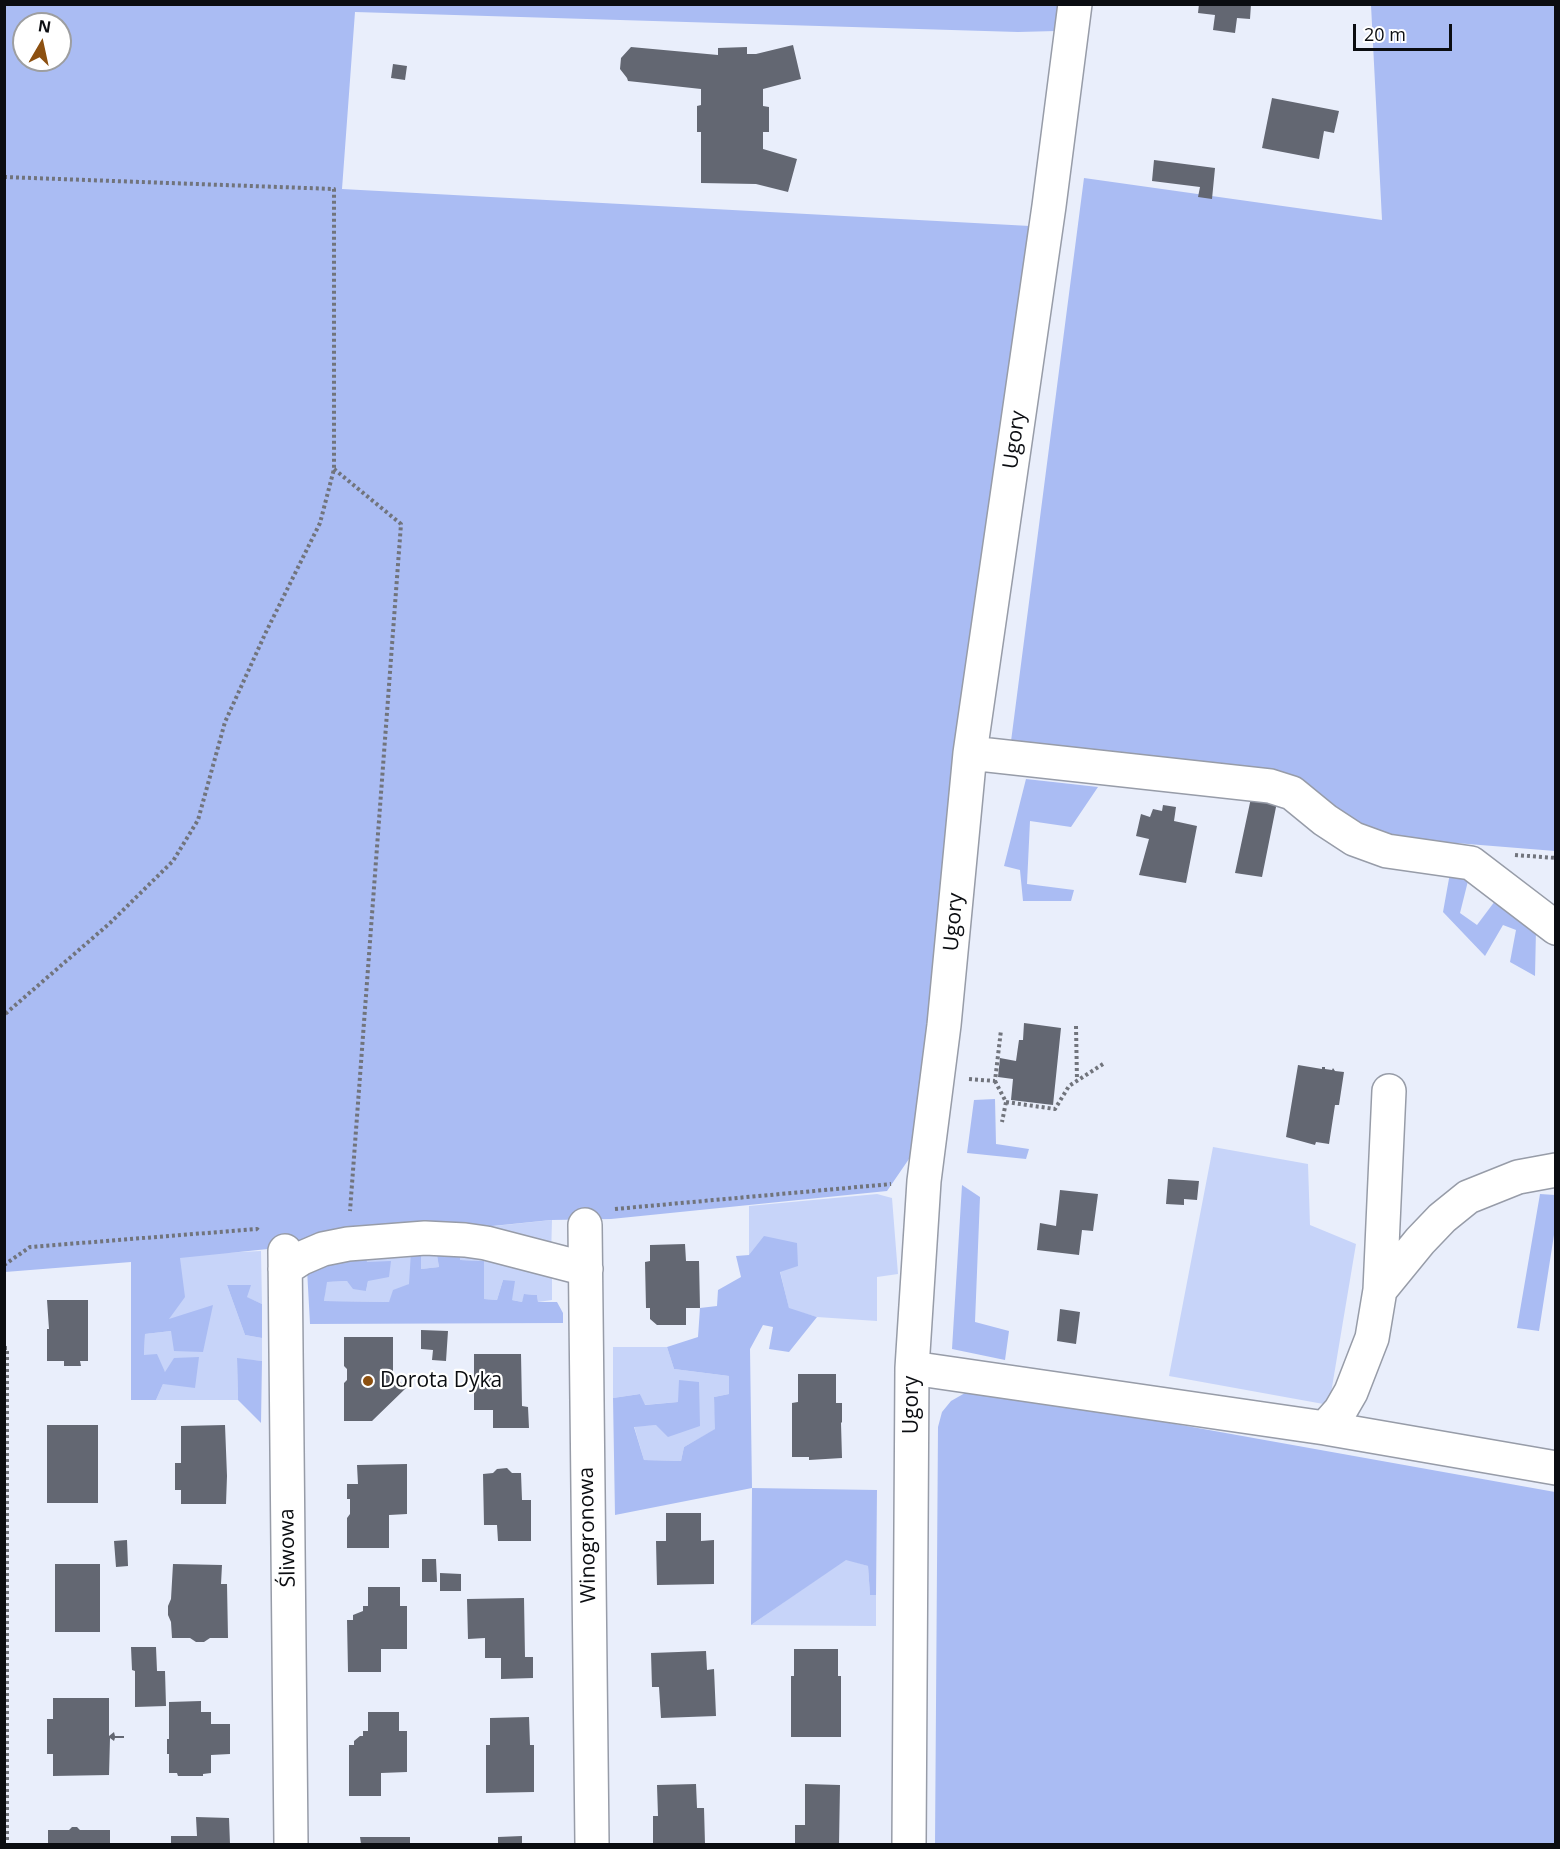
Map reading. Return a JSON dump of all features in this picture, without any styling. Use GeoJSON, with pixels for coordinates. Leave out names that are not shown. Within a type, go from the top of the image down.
{"type":"FeatureCollection","features":[{"type":"Feature","properties":{"kind":"street","name":"Ugory"},"geometry":{"type":"LineString","coordinates":[[909,1845],[912,1368],[924,1181],[938,1076],[970,753],[1049,206],[1074,4]]}},
{"type":"Feature","properties":{"kind":"street"},"geometry":{"type":"LineString","coordinates":[[970,753],[1270,786],[1292,793],[1325,820],[1354,839],[1387,851],[1471,863],[1556,928]]}},
{"type":"Feature","properties":{"kind":"street"},"geometry":{"type":"LineString","coordinates":[[1324,1428],[1340,1411],[1352,1392],[1371,1338],[1380,1290],[1389,1091]]}},
{"type":"Feature","properties":{"kind":"street"},"geometry":{"type":"LineString","coordinates":[[1380,1290],[1420,1241],[1442,1218],[1468,1197],[1518,1177],[1556,1170]]}},
{"type":"Feature","properties":{"kind":"street","name":"Winogronowa"},"geometry":{"type":"LineString","coordinates":[[592,1845],[586,1269],[597,1218]]}},
{"type":"Feature","properties":{"kind":"street"},"geometry":{"type":"LineString","coordinates":[[285,1260],[302,1258],[323,1249],[348,1244],[425,1238],[465,1240],[586,1269]]}},
{"type":"Feature","properties":{"kind":"street","name":"Śliwowa"},"geometry":{"type":"LineString","coordinates":[[285,1260],[291,1845]]}},
{"type":"Feature","properties":{"kind":"street"},"geometry":{"type":"LineString","coordinates":[[912,1368],[1324,1428],[1556,1468]]}},
{"type":"Feature","properties":{"kind":"path"},"geometry":{"type":"LineString","coordinates":[[4,177],[334,189],[334,470],[320,523],[225,722],[198,820],[172,861],[110,923],[4,1015]]}},
{"type":"Feature","properties":{"kind":"path"},"geometry":{"type":"LineString","coordinates":[[334,470],[401,524],[348,1244]]}},
{"type":"Feature","properties":{"kind":"path"},"geometry":{"type":"LineString","coordinates":[[1076,1026],[1077,1080]]}},
{"type":"Feature","properties":{"kind":"path"},"geometry":{"type":"LineString","coordinates":[[1001,1030],[995,1081],[1006,1102],[1002,1122]]}},
{"type":"Feature","properties":{"kind":"path"},"geometry":{"type":"LineString","coordinates":[[1006,1102],[1054,1109],[1069,1086],[1103,1064]]}},
{"type":"Feature","properties":{"kind":"path"},"geometry":{"type":"LineString","coordinates":[[938,1076],[995,1081]]}},
{"type":"Feature","properties":{"kind":"path"},"geometry":{"type":"LineString","coordinates":[[597,1218],[924,1181]]}},
{"type":"Feature","properties":{"kind":"path"},"geometry":{"type":"LineString","coordinates":[[4,1265],[30,1247],[257,1229],[285,1260]]}},
{"type":"Feature","properties":{"kind":"path"},"geometry":{"type":"LineString","coordinates":[[4,1348],[7,1348],[7,1845]]}},
{"type":"Feature","properties":{"kind":"shaded area"},"geometry":{"type":"Polygon","coordinates":[[[5,5],[1059,5],[1056,31],[1018,32],[355,12],[342,189],[1030,226],[963,726],[911,1156],[887,1191],[611,1219],[551,1220],[180,1258],[185,1297],[169,1319],[213,1305],[203,1352],[174,1351],[171,1331],[145,1334],[144,1355],[157,1354],[165,1372],[174,1358],[199,1357],[195,1388],[163,1384],[156,1400],[131,1400],[131,1262],[5,1272],[5,5]]]}},
{"type":"Feature","properties":{"kind":"shaded area"},"geometry":{"type":"Polygon","coordinates":[[[1371,5],[1555,5],[1555,851],[1381,837],[1294,783],[1010,749],[1084,178],[1382,220],[1371,5]]]}},
{"type":"Feature","properties":{"kind":"shaded area"},"geometry":{"type":"Polygon","coordinates":[[[1026,779],[1098,787],[1071,827],[1030,821],[1027,884],[1074,890],[1071,901],[1023,901],[1020,870],[1004,866],[1026,779]]]}},
{"type":"Feature","properties":{"kind":"shaded area"},"geometry":{"type":"Polygon","coordinates":[[[1450,873],[1469,877],[1460,913],[1477,925],[1495,901],[1536,929],[1535,976],[1510,962],[1516,930],[1503,925],[1485,956],[1443,912],[1450,873]]]}},
{"type":"Feature","properties":{"kind":"shaded area"},"geometry":{"type":"Polygon","coordinates":[[[995,1099],[996,1144],[1029,1149],[1026,1159],[967,1153],[974,1100],[995,1099]]]}},
{"type":"Feature","properties":{"kind":"shaded area"},"geometry":{"type":"Polygon","coordinates":[[[1213,1147],[1308,1164],[1310,1225],[1356,1244],[1329,1405],[1169,1376],[1213,1147]]]}},
{"type":"Feature","properties":{"kind":"shaded area"},"geometry":{"type":"Polygon","coordinates":[[[962,1185],[980,1197],[975,1322],[1009,1331],[1005,1360],[952,1349],[962,1185]]]}},
{"type":"Feature","properties":{"kind":"shaded area"},"geometry":{"type":"Polygon","coordinates":[[[877,1194],[892,1198],[898,1274],[877,1277],[877,1321],[817,1317],[789,1309],[780,1271],[749,1255],[749,1206],[877,1194]]]}},
{"type":"Feature","properties":{"kind":"shaded area"},"geometry":{"type":"Polygon","coordinates":[[[1540,1194],[1555,1195],[1556,1222],[1539,1331],[1517,1328],[1540,1194]]]}},
{"type":"Feature","properties":{"kind":"shaded area"},"geometry":{"type":"Polygon","coordinates":[[[552,1220],[551,1257],[485,1227],[552,1220]]]}},
{"type":"Feature","properties":{"kind":"shaded area"},"geometry":{"type":"Polygon","coordinates":[[[764,1236],[797,1243],[798,1266],[780,1272],[789,1308],[817,1317],[789,1352],[769,1349],[773,1327],[763,1325],[750,1349],[752,1488],[615,1515],[613,1398],[640,1394],[645,1405],[678,1402],[679,1380],[699,1382],[700,1426],[668,1437],[656,1425],[634,1427],[644,1460],[681,1461],[684,1447],[715,1429],[714,1397],[729,1394],[729,1376],[674,1369],[667,1347],[698,1337],[700,1308],[717,1306],[718,1290],[741,1277],[736,1256],[749,1255],[764,1236]]]}},
{"type":"Feature","properties":{"kind":"shaded area"},"geometry":{"type":"Polygon","coordinates":[[[435,1244],[439,1267],[421,1269],[409,1284],[389,1302],[324,1301],[326,1282],[347,1281],[366,1291],[368,1281],[364,1251],[435,1244]]]}},
{"type":"Feature","properties":{"kind":"shaded area"},"geometry":{"type":"Polygon","coordinates":[[[435,1244],[460,1245],[460,1260],[484,1261],[484,1299],[497,1300],[503,1280],[515,1281],[512,1300],[522,1302],[524,1294],[537,1295],[538,1302],[557,1302],[563,1313],[563,1323],[310,1324],[307,1269],[364,1251],[367,1262],[391,1261],[389,1277],[368,1281],[366,1291],[353,1289],[347,1281],[327,1282],[324,1301],[389,1302],[393,1290],[409,1284],[411,1252],[421,1254],[421,1269],[439,1267],[435,1244]]]}},
{"type":"Feature","properties":{"kind":"shaded area"},"geometry":{"type":"Polygon","coordinates":[[[460,1245],[552,1265],[552,1300],[538,1302],[537,1295],[525,1294],[522,1302],[512,1300],[503,1280],[497,1300],[483,1299],[484,1261],[460,1260],[460,1245]]]}},
{"type":"Feature","properties":{"kind":"shaded area"},"geometry":{"type":"Polygon","coordinates":[[[261,1251],[262,1304],[246,1297],[250,1285],[227,1285],[245,1335],[262,1338],[262,1361],[237,1359],[238,1400],[156,1400],[165,1372],[144,1355],[145,1334],[171,1331],[203,1352],[168,1320],[179,1255],[261,1251]]]}},
{"type":"Feature","properties":{"kind":"shaded area"},"geometry":{"type":"Polygon","coordinates":[[[227,1285],[251,1285],[247,1297],[262,1304],[262,1338],[245,1335],[227,1285]]]}},
{"type":"Feature","properties":{"kind":"shaded area"},"geometry":{"type":"Polygon","coordinates":[[[613,1347],[667,1347],[674,1369],[729,1376],[729,1394],[714,1397],[716,1429],[684,1447],[681,1461],[644,1460],[634,1426],[656,1425],[678,1402],[644,1405],[640,1394],[613,1398],[613,1347]]]}},
{"type":"Feature","properties":{"kind":"shaded area"},"geometry":{"type":"Polygon","coordinates":[[[237,1358],[262,1361],[261,1423],[238,1400],[237,1358]]]}},
{"type":"Feature","properties":{"kind":"shaded area"},"geometry":{"type":"Polygon","coordinates":[[[980,1389],[1555,1492],[1555,1844],[935,1844],[938,1427],[942,1412],[951,1401],[965,1393],[980,1389]]]}},
{"type":"Feature","properties":{"kind":"shaded area"},"geometry":{"type":"Polygon","coordinates":[[[752,1488],[877,1490],[876,1595],[870,1595],[868,1566],[846,1560],[751,1625],[752,1488]]]}},
{"type":"Feature","properties":{"kind":"shaded area"},"geometry":{"type":"Polygon","coordinates":[[[846,1559],[868,1566],[870,1595],[876,1595],[876,1626],[751,1625],[846,1559]]]}},
{"type":"Feature","properties":{"kind":"building"},"geometry":{"type":"Polygon","coordinates":[[[1199,4],[1251,4],[1250,19],[1237,18],[1235,33],[1213,30],[1215,15],[1198,13],[1199,4]]]}},
{"type":"Feature","properties":{"kind":"building"},"geometry":{"type":"Polygon","coordinates":[[[793,45],[801,79],[763,89],[763,106],[769,107],[769,132],[763,132],[763,149],[797,159],[788,192],[756,184],[701,183],[701,132],[697,132],[697,106],[701,105],[701,89],[628,81],[620,69],[621,58],[631,47],[718,55],[718,48],[747,47],[747,54],[756,54],[793,45]]]}},
{"type":"Feature","properties":{"kind":"building"},"geometry":{"type":"Polygon","coordinates":[[[393,64],[407,66],[405,80],[391,78],[393,64]]]}},
{"type":"Feature","properties":{"kind":"building"},"geometry":{"type":"Polygon","coordinates":[[[1272,98],[1339,111],[1334,133],[1324,131],[1319,159],[1262,148],[1272,98]]]}},
{"type":"Feature","properties":{"kind":"building"},"geometry":{"type":"Polygon","coordinates":[[[1154,160],[1215,168],[1212,199],[1198,197],[1200,187],[1152,181],[1154,160]]]}},
{"type":"Feature","properties":{"kind":"building"},"geometry":{"type":"Polygon","coordinates":[[[1251,798],[1277,802],[1262,877],[1235,873],[1251,798]]]}},
{"type":"Feature","properties":{"kind":"building"},"geometry":{"type":"Polygon","coordinates":[[[1163,805],[1176,807],[1174,821],[1197,826],[1186,883],[1139,875],[1149,839],[1136,836],[1141,814],[1150,817],[1153,809],[1162,811],[1163,805]]]}},
{"type":"Feature","properties":{"kind":"building"},"geometry":{"type":"Polygon","coordinates":[[[1024,1023],[1061,1028],[1053,1105],[1011,1100],[1013,1079],[998,1077],[1000,1058],[1016,1061],[1019,1040],[1023,1040],[1024,1023]]]}},
{"type":"Feature","properties":{"kind":"building"},"geometry":{"type":"Polygon","coordinates":[[[1298,1065],[1322,1069],[1325,1067],[1325,1069],[1332,1070],[1333,1068],[1335,1071],[1344,1072],[1339,1105],[1335,1105],[1329,1144],[1316,1142],[1315,1145],[1286,1137],[1298,1065]]]}},
{"type":"Feature","properties":{"kind":"building"},"geometry":{"type":"Polygon","coordinates":[[[1168,1179],[1199,1181],[1197,1200],[1184,1199],[1184,1205],[1166,1204],[1168,1179]]]}},
{"type":"Feature","properties":{"kind":"building"},"geometry":{"type":"Polygon","coordinates":[[[1060,1190],[1098,1194],[1093,1231],[1082,1230],[1079,1255],[1037,1250],[1040,1223],[1056,1226],[1060,1190]]]}},
{"type":"Feature","properties":{"kind":"building"},"geometry":{"type":"Polygon","coordinates":[[[685,1244],[686,1261],[699,1261],[700,1308],[686,1308],[686,1325],[657,1325],[650,1319],[650,1308],[646,1308],[645,1262],[650,1261],[650,1245],[685,1244]]]}},
{"type":"Feature","properties":{"kind":"building"},"geometry":{"type":"Polygon","coordinates":[[[47,1300],[88,1300],[88,1361],[80,1361],[81,1366],[64,1366],[64,1361],[47,1361],[47,1329],[49,1329],[47,1300]]]}},
{"type":"Feature","properties":{"kind":"building"},"geometry":{"type":"Polygon","coordinates":[[[1060,1309],[1080,1312],[1076,1344],[1057,1341],[1060,1309]]]}},
{"type":"Feature","properties":{"kind":"building"},"geometry":{"type":"Polygon","coordinates":[[[421,1330],[448,1331],[446,1361],[432,1360],[433,1350],[421,1349],[421,1330]]]}},
{"type":"Feature","properties":{"kind":"building"},"geometry":{"type":"Polygon","coordinates":[[[344,1337],[393,1337],[393,1374],[406,1388],[372,1421],[344,1421],[344,1383],[347,1380],[347,1369],[344,1366],[344,1337]]]}},
{"type":"Feature","properties":{"kind":"building"},"geometry":{"type":"Polygon","coordinates":[[[474,1354],[521,1354],[522,1406],[528,1407],[529,1428],[493,1428],[493,1410],[474,1410],[474,1354]]]}},
{"type":"Feature","properties":{"kind":"building"},"geometry":{"type":"Polygon","coordinates":[[[798,1374],[836,1374],[836,1403],[842,1403],[842,1458],[809,1460],[809,1457],[792,1457],[792,1403],[798,1402],[798,1374]]]}},
{"type":"Feature","properties":{"kind":"building"},"geometry":{"type":"Polygon","coordinates":[[[47,1425],[98,1425],[98,1503],[47,1503],[47,1425]]]}},
{"type":"Feature","properties":{"kind":"building"},"geometry":{"type":"Polygon","coordinates":[[[225,1425],[226,1504],[181,1504],[181,1490],[175,1490],[175,1463],[181,1463],[181,1426],[225,1425]]]}},
{"type":"Feature","properties":{"kind":"building"},"geometry":{"type":"Polygon","coordinates":[[[407,1464],[407,1514],[389,1515],[389,1548],[347,1548],[347,1518],[350,1514],[350,1499],[347,1499],[347,1484],[358,1484],[357,1465],[407,1464]]]}},
{"type":"Feature","properties":{"kind":"building"},"geometry":{"type":"Polygon","coordinates":[[[507,1468],[512,1473],[521,1473],[522,1500],[531,1500],[531,1541],[498,1541],[497,1525],[484,1525],[483,1474],[507,1468]]]}},
{"type":"Feature","properties":{"kind":"building"},"geometry":{"type":"Polygon","coordinates":[[[666,1513],[701,1513],[701,1541],[714,1540],[714,1584],[657,1585],[656,1541],[666,1541],[666,1513]]]}},
{"type":"Feature","properties":{"kind":"building"},"geometry":{"type":"Polygon","coordinates":[[[127,1540],[128,1566],[116,1567],[114,1541],[127,1540]]]}},
{"type":"Feature","properties":{"kind":"building"},"geometry":{"type":"Polygon","coordinates":[[[422,1559],[436,1559],[437,1582],[422,1582],[422,1559]]]}},
{"type":"Feature","properties":{"kind":"building"},"geometry":{"type":"Polygon","coordinates":[[[55,1564],[100,1564],[100,1632],[55,1632],[55,1564]]]}},
{"type":"Feature","properties":{"kind":"building"},"geometry":{"type":"Polygon","coordinates":[[[173,1564],[222,1565],[221,1584],[227,1584],[228,1638],[210,1638],[204,1642],[196,1642],[190,1638],[172,1638],[168,1606],[171,1599],[173,1564]]]}},
{"type":"Feature","properties":{"kind":"building"},"geometry":{"type":"Polygon","coordinates":[[[440,1573],[461,1574],[461,1591],[440,1591],[440,1573]]]}},
{"type":"Feature","properties":{"kind":"building"},"geometry":{"type":"Polygon","coordinates":[[[368,1587],[400,1587],[400,1606],[407,1606],[407,1649],[381,1649],[381,1672],[348,1672],[347,1620],[353,1620],[353,1615],[363,1611],[363,1606],[368,1606],[368,1587]]]}},
{"type":"Feature","properties":{"kind":"building"},"geometry":{"type":"Polygon","coordinates":[[[524,1598],[525,1657],[533,1657],[533,1678],[501,1679],[501,1658],[485,1658],[485,1638],[468,1639],[467,1599],[524,1598]]]}},
{"type":"Feature","properties":{"kind":"building"},"geometry":{"type":"Polygon","coordinates":[[[131,1647],[156,1647],[157,1671],[165,1671],[166,1706],[135,1707],[135,1671],[132,1670],[131,1647]]]}},
{"type":"Feature","properties":{"kind":"building"},"geometry":{"type":"Polygon","coordinates":[[[794,1649],[838,1649],[838,1676],[841,1676],[841,1737],[791,1737],[791,1676],[794,1676],[794,1649]]]}},
{"type":"Feature","properties":{"kind":"building"},"geometry":{"type":"Polygon","coordinates":[[[706,1651],[707,1670],[714,1669],[716,1716],[661,1718],[659,1687],[652,1687],[651,1653],[706,1651]]]}},
{"type":"Feature","properties":{"kind":"building"},"geometry":{"type":"Polygon","coordinates":[[[53,1698],[109,1698],[109,1736],[114,1732],[115,1736],[124,1736],[124,1738],[115,1738],[114,1741],[110,1738],[109,1775],[53,1776],[53,1754],[47,1754],[47,1719],[53,1719],[53,1698]]]}},
{"type":"Feature","properties":{"kind":"building"},"geometry":{"type":"Polygon","coordinates":[[[201,1701],[201,1712],[211,1712],[211,1724],[230,1724],[230,1754],[211,1755],[211,1773],[203,1774],[203,1776],[178,1776],[177,1773],[169,1773],[167,1739],[169,1739],[169,1702],[201,1701]]]}},
{"type":"Feature","properties":{"kind":"building"},"geometry":{"type":"Polygon","coordinates":[[[368,1712],[399,1712],[399,1731],[407,1731],[407,1772],[381,1773],[381,1796],[349,1796],[349,1745],[354,1745],[354,1741],[363,1736],[363,1731],[368,1731],[368,1712]]]}},
{"type":"Feature","properties":{"kind":"building"},"geometry":{"type":"Polygon","coordinates":[[[529,1717],[530,1745],[534,1745],[534,1792],[486,1793],[486,1745],[490,1745],[490,1718],[529,1717]]]}},
{"type":"Feature","properties":{"kind":"building"},"geometry":{"type":"Polygon","coordinates":[[[696,1784],[697,1808],[704,1808],[705,1844],[653,1844],[653,1816],[658,1816],[657,1785],[696,1784]]]}},
{"type":"Feature","properties":{"kind":"building"},"geometry":{"type":"Polygon","coordinates":[[[805,1784],[840,1785],[839,1844],[795,1844],[795,1825],[805,1825],[805,1784]]]}},
{"type":"Feature","properties":{"kind":"building"},"geometry":{"type":"Polygon","coordinates":[[[196,1817],[229,1818],[230,1844],[171,1844],[171,1836],[197,1836],[196,1817]]]}},
{"type":"Feature","properties":{"kind":"building"},"geometry":{"type":"Polygon","coordinates":[[[72,1827],[80,1830],[110,1830],[110,1844],[48,1844],[48,1830],[69,1830],[72,1827]]]}},
{"type":"Feature","properties":{"kind":"building"},"geometry":{"type":"Polygon","coordinates":[[[522,1836],[522,1844],[498,1844],[498,1837],[522,1836]]]}},
{"type":"Feature","properties":{"kind":"building"},"geometry":{"type":"Polygon","coordinates":[[[360,1837],[410,1837],[410,1844],[361,1844],[360,1837]]]}},
{"type":"Feature","properties":{"kind":"place","name":"Dorota Dyka"},"geometry":{"type":"Point","coordinates":[368,1381]}}]}
